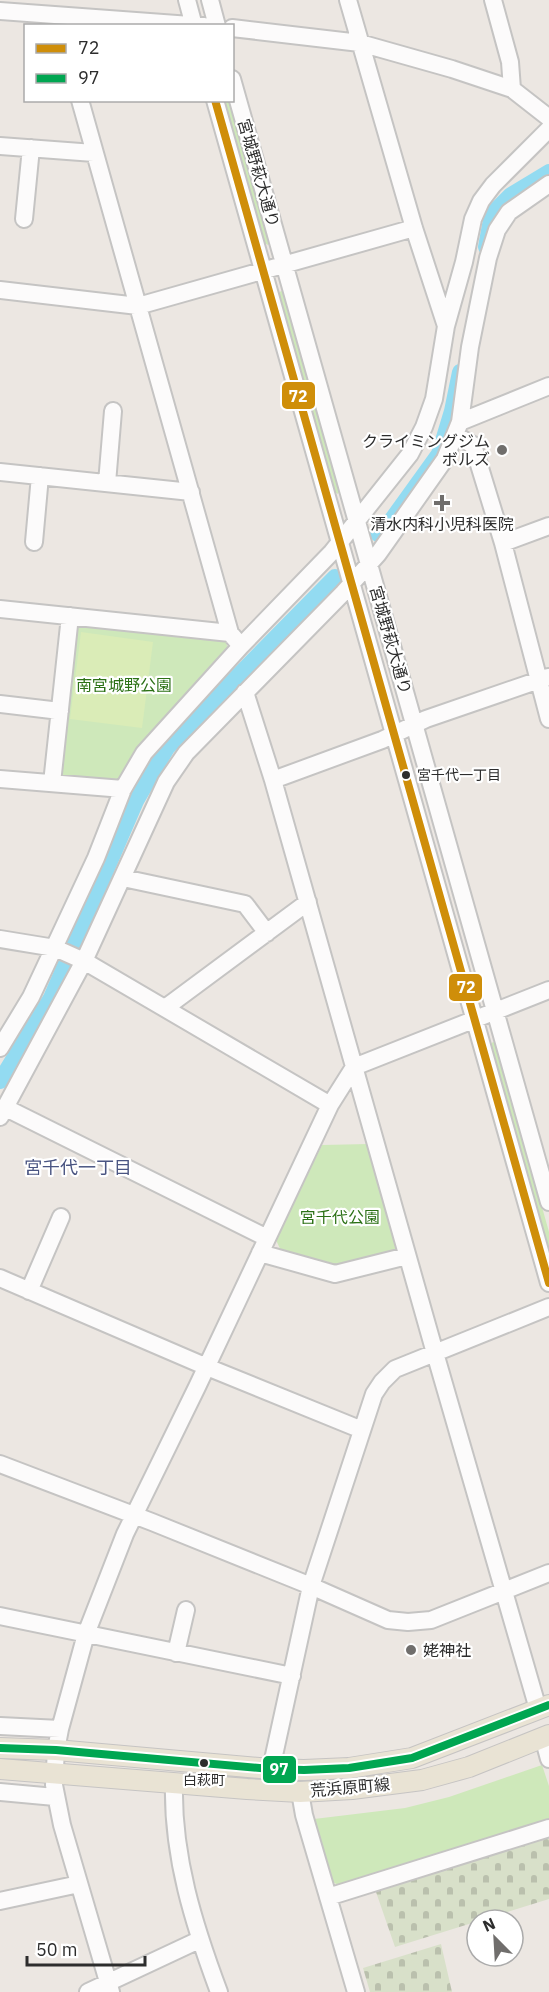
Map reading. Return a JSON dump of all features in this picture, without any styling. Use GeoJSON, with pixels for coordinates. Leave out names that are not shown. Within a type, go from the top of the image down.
{"type":"FeatureCollection","features":[{"type":"Feature","properties":{"kind":"main road","name":"荒浜原町線"},"geometry":{"type":"LineString","coordinates":[[0,1748],[56,1750],[271,1769],[349,1768],[412,1758],[544,1707]]}},
{"type":"Feature","properties":{"kind":"main road","name":"荒浜原町線"},"geometry":{"type":"LineString","coordinates":[[0,1769],[300,1792],[352,1789],[422,1780],[469,1767],[546,1736]]}},
{"type":"Feature","properties":{"kind":"street"},"geometry":{"type":"LineString","coordinates":[[187,0],[197,24]]}},
{"type":"Feature","properties":{"kind":"street"},"geometry":{"type":"LineString","coordinates":[[210,0],[216,24]]}},
{"type":"Feature","properties":{"kind":"street"},"geometry":{"type":"LineString","coordinates":[[348,0],[414,228],[446,326]]}},
{"type":"Feature","properties":{"kind":"street"},"geometry":{"type":"LineString","coordinates":[[493,0],[510,62],[512,89]]}},
{"type":"Feature","properties":{"kind":"street"},"geometry":{"type":"LineString","coordinates":[[0,11],[57,13],[185,24]]}},
{"type":"Feature","properties":{"kind":"street"},"geometry":{"type":"LineString","coordinates":[[234,28],[360,43],[452,69],[512,89],[548,117],[481,201],[473,219],[446,326],[434,399],[424,427],[410,454],[339,542],[236,640],[144,753],[123,789],[96,858],[70,954],[3,1113],[264,1245],[334,1274],[407,1256]]}},
{"type":"Feature","properties":{"kind":"street","name":"宮城野萩大通り"},"geometry":{"type":"LineString","coordinates":[[234,86],[549,1202]]}},
{"type":"Feature","properties":{"kind":"street"},"geometry":{"type":"LineString","coordinates":[[81,102],[191,492],[236,640]]}},
{"type":"Feature","properties":{"kind":"street","name":"宮城野萩大通り"},"geometry":{"type":"LineString","coordinates":[[216,102],[549,1283]]}},
{"type":"Feature","properties":{"kind":"street"},"geometry":{"type":"LineString","coordinates":[[0,146],[94,153]]}},
{"type":"Feature","properties":{"kind":"street"},"geometry":{"type":"LineString","coordinates":[[24,219],[31,148]]}},
{"type":"Feature","properties":{"kind":"street"},"geometry":{"type":"LineString","coordinates":[[0,1048],[31,997],[70,954],[123,878],[166,782],[186,753],[369,564],[445,459],[458,429],[472,337],[488,258],[497,230],[509,212],[549,184]]}},
{"type":"Feature","properties":{"kind":"street"},"geometry":{"type":"LineString","coordinates":[[0,290],[138,306],[414,228]]}},
{"type":"Feature","properties":{"kind":"street"},"geometry":{"type":"LineString","coordinates":[[458,429],[549,386]]}},
{"type":"Feature","properties":{"kind":"street"},"geometry":{"type":"LineString","coordinates":[[106,483],[113,411]]}},
{"type":"Feature","properties":{"kind":"street"},"geometry":{"type":"LineString","coordinates":[[458,429],[473,445],[544,679],[549,719]]}},
{"type":"Feature","properties":{"kind":"street"},"geometry":{"type":"LineString","coordinates":[[0,472],[191,492]]}},
{"type":"Feature","properties":{"kind":"street"},"geometry":{"type":"LineString","coordinates":[[34,542],[40,476]]}},
{"type":"Feature","properties":{"kind":"street"},"geometry":{"type":"LineString","coordinates":[[502,543],[549,526]]}},
{"type":"Feature","properties":{"kind":"street"},"geometry":{"type":"LineString","coordinates":[[0,609],[70,616],[236,640]]}},
{"type":"Feature","properties":{"kind":"street"},"geometry":{"type":"LineString","coordinates":[[52,783],[70,616]]}},
{"type":"Feature","properties":{"kind":"street"},"geometry":{"type":"LineString","coordinates":[[273,780],[415,725],[544,679]]}},
{"type":"Feature","properties":{"kind":"street"},"geometry":{"type":"LineString","coordinates":[[245,692],[273,780],[503,1591],[544,1707]]}},
{"type":"Feature","properties":{"kind":"street"},"geometry":{"type":"LineString","coordinates":[[0,704],[60,711]]}},
{"type":"Feature","properties":{"kind":"street"},"geometry":{"type":"LineString","coordinates":[[0,778],[123,789]]}},
{"type":"Feature","properties":{"kind":"street"},"geometry":{"type":"LineString","coordinates":[[123,878],[245,904],[267,933]]}},
{"type":"Feature","properties":{"kind":"street"},"geometry":{"type":"LineString","coordinates":[[165,1008],[308,902]]}},
{"type":"Feature","properties":{"kind":"street"},"geometry":{"type":"LineString","coordinates":[[0,939],[70,954],[330,1105]]}},
{"type":"Feature","properties":{"kind":"street"},"geometry":{"type":"LineString","coordinates":[[110,1988],[55,1797],[54,1774],[60,1728],[86,1634],[125,1534],[136,1516],[330,1105],[354,1067],[549,990]]}},
{"type":"Feature","properties":{"kind":"street"},"geometry":{"type":"LineString","coordinates":[[29,1291],[61,1217]]}},
{"type":"Feature","properties":{"kind":"street"},"geometry":{"type":"LineString","coordinates":[[0,1278],[207,1367],[362,1430]]}},
{"type":"Feature","properties":{"kind":"street"},"geometry":{"type":"LineString","coordinates":[[271,1769],[311,1586],[374,1394],[395,1369],[549,1307]]}},
{"type":"Feature","properties":{"kind":"street"},"geometry":{"type":"LineString","coordinates":[[0,1464],[311,1586],[388,1620],[408,1622],[431,1620],[549,1573]]}},
{"type":"Feature","properties":{"kind":"street"},"geometry":{"type":"LineString","coordinates":[[177,1653],[186,1610]]}},
{"type":"Feature","properties":{"kind":"street"},"geometry":{"type":"LineString","coordinates":[[0,1616],[292,1676]]}},
{"type":"Feature","properties":{"kind":"street"},"geometry":{"type":"LineString","coordinates":[[0,1726],[60,1728]]}},
{"type":"Feature","properties":{"kind":"street"},"geometry":{"type":"LineString","coordinates":[[546,1736],[549,1759]]}},
{"type":"Feature","properties":{"kind":"street"},"geometry":{"type":"LineString","coordinates":[[174,1784],[174,1818],[189,1904],[199,1940],[219,1992]]}},
{"type":"Feature","properties":{"kind":"street"},"geometry":{"type":"LineString","coordinates":[[0,1792],[55,1797]]}},
{"type":"Feature","properties":{"kind":"street"},"geometry":{"type":"LineString","coordinates":[[300,1792],[304,1815],[356,1992]]}},
{"type":"Feature","properties":{"kind":"street"},"geometry":{"type":"LineString","coordinates":[[328,1897],[549,1828]]}},
{"type":"Feature","properties":{"kind":"street"},"geometry":{"type":"LineString","coordinates":[[0,1901],[79,1884]]}},
{"type":"Feature","properties":{"kind":"street"},"geometry":{"type":"LineString","coordinates":[[88,1992],[110,1988],[199,1940]]}},
{"type":"Feature","properties":{"kind":"green space"},"geometry":{"type":"Polygon","coordinates":[[[225,102],[230,102],[270,243],[268,245],[265,243],[225,102]]]}},
{"type":"Feature","properties":{"kind":"green space"},"geometry":{"type":"Polygon","coordinates":[[[284,292],[340,490],[338,494],[335,492],[279,293],[284,292]]]}},
{"type":"Feature","properties":{"kind":"green space","name":"南宮城野公園"},"geometry":{"type":"Polygon","coordinates":[[[83,625],[226,642],[229,653],[124,776],[111,784],[64,780],[57,772],[74,631],[83,625]]]}},
{"type":"Feature","properties":{"kind":"green space"},"geometry":{"type":"Polygon","coordinates":[[[81,632],[153,642],[142,728],[70,719],[81,632]]]}},
{"type":"Feature","properties":{"kind":"green space"},"geometry":{"type":"Polygon","coordinates":[[[496,1043],[549,1232],[549,1251],[491,1044],[496,1043]]]}},
{"type":"Feature","properties":{"kind":"green space","name":"宮千代公園"},"geometry":{"type":"Polygon","coordinates":[[[369,1144],[397,1247],[392,1255],[332,1269],[282,1253],[276,1240],[322,1145],[369,1144]]]}},
{"type":"Feature","properties":{"kind":"green space"},"geometry":{"type":"Polygon","coordinates":[[[542,1765],[549,1786],[549,1821],[340,1886],[331,1881],[314,1819],[405,1808],[449,1797],[542,1765]]]}},
{"type":"Feature","properties":{"kind":"green space"},"geometry":{"type":"Polygon","coordinates":[[[549,1837],[549,1899],[520,1908],[465,1908],[465,1925],[395,1947],[376,1892],[549,1837]]]}},
{"type":"Feature","properties":{"kind":"green space"},"geometry":{"type":"Polygon","coordinates":[[[441,1944],[452,1992],[370,1992],[363,1968],[441,1944]]]}},
{"type":"Feature","properties":{"kind":"waterway"},"geometry":{"type":"LineString","coordinates":[[486,247],[492,214],[511,195],[549,172]]}},
{"type":"Feature","properties":{"kind":"waterway"},"geometry":{"type":"LineString","coordinates":[[378,534],[390,522],[439,454],[452,411],[460,372]]}},
{"type":"Feature","properties":{"kind":"waterway"},"geometry":{"type":"LineString","coordinates":[[0,1081],[51,998],[136,801],[167,748],[335,577]]}},
{"type":"Feature","properties":{"kind":"transit line","name":"72"},"geometry":{"type":"LineString","coordinates":[[216,102],[549,1283]]}},
{"type":"Feature","properties":{"kind":"transit line","name":"97"},"geometry":{"type":"LineString","coordinates":[[0,1748],[56,1750],[271,1769],[349,1768],[412,1758],[549,1705]]}},
{"type":"Feature","properties":{"kind":"place","name":"クライミングジム ボルズ"},"geometry":{"type":"Point","coordinates":[502,450]}},
{"type":"Feature","properties":{"kind":"place","name":"清水内科小児科医院"},"geometry":{"type":"Point","coordinates":[442,503]}},
{"type":"Feature","properties":{"kind":"place","name":"宮千代一丁目"},"geometry":{"type":"Point","coordinates":[406,775]}},
{"type":"Feature","properties":{"kind":"place","name":"姥神社"},"geometry":{"type":"Point","coordinates":[411,1650]}},
{"type":"Feature","properties":{"kind":"place","name":"白萩町"},"geometry":{"type":"Point","coordinates":[204,1763]}},
{"type":"Feature","properties":{"kind":"district","name":"宮千代一丁目"},"geometry":{"type":"Point","coordinates":[78,1167]}}]}
